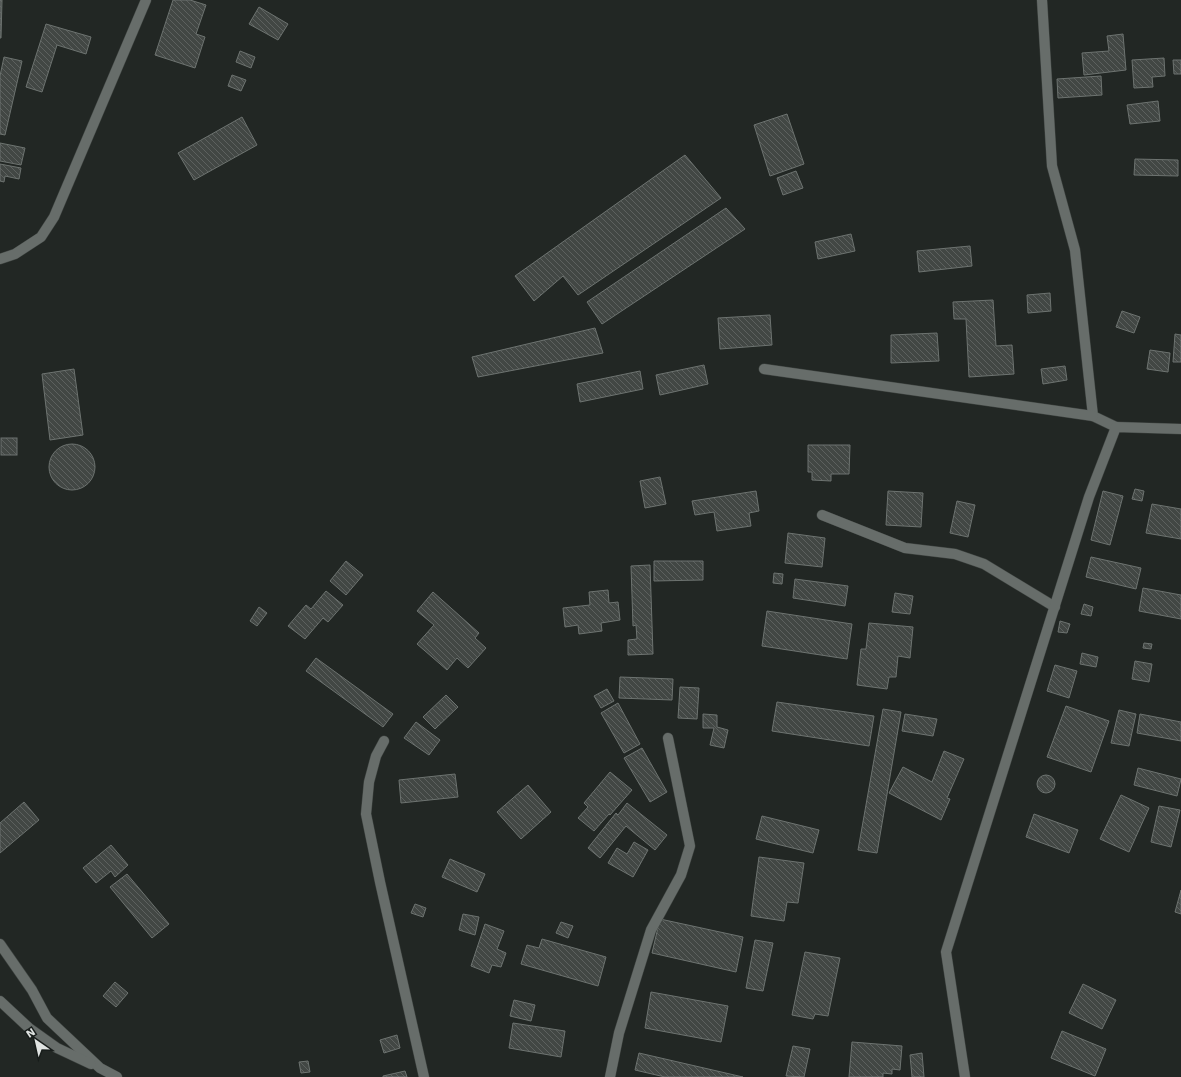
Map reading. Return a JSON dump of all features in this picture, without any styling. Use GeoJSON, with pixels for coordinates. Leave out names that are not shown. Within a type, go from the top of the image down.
{"type":"FeatureCollection","features":[{"type":"Feature","properties":{"kind":"street"},"geometry":{"type":"LineString","coordinates":[[0,259],[14,254],[41,237],[54,217],[146,0]]}},
{"type":"Feature","properties":{"kind":"street"},"geometry":{"type":"LineString","coordinates":[[1042,0],[1052,166],[1075,250],[1093,416]]}},
{"type":"Feature","properties":{"kind":"street"},"geometry":{"type":"LineString","coordinates":[[764,369],[1093,416],[1116,427],[1181,429]]}},
{"type":"Feature","properties":{"kind":"street"},"geometry":{"type":"LineString","coordinates":[[965,1077],[946,952],[1089,497],[1116,427]]}},
{"type":"Feature","properties":{"kind":"street"},"geometry":{"type":"LineString","coordinates":[[822,515],[906,548],[955,554],[984,564],[1055,607]]}},
{"type":"Feature","properties":{"kind":"street"},"geometry":{"type":"LineString","coordinates":[[610,1077],[620,1033],[651,930],[681,875],[690,846],[668,738]]}},
{"type":"Feature","properties":{"kind":"street"},"geometry":{"type":"LineString","coordinates":[[384,741],[376,756],[369,782],[366,814],[424,1077]]}},
{"type":"Feature","properties":{"kind":"street"},"geometry":{"type":"LineString","coordinates":[[0,944],[32,990],[47,1018],[100,1068]]}},
{"type":"Feature","properties":{"kind":"street"},"geometry":{"type":"LineString","coordinates":[[0,1001],[29,1028],[57,1048],[117,1077]]}},
{"type":"Feature","properties":{"kind":"building"},"geometry":{"type":"Polygon","coordinates":[[[0,0],[2,0],[1,38],[0,38],[0,0]]]}},
{"type":"Feature","properties":{"kind":"building"},"geometry":{"type":"Polygon","coordinates":[[[173,0],[190,0],[206,5],[196,34],[205,37],[195,68],[155,55],[173,0]]]}},
{"type":"Feature","properties":{"kind":"building"},"geometry":{"type":"Polygon","coordinates":[[[259,7],[288,24],[278,40],[249,24],[259,7]]]}},
{"type":"Feature","properties":{"kind":"building"},"geometry":{"type":"Polygon","coordinates":[[[46,24],[91,37],[86,54],[57,45],[42,92],[26,87],[46,24]]]}},
{"type":"Feature","properties":{"kind":"building"},"geometry":{"type":"Polygon","coordinates":[[[1123,34],[1126,70],[1084,75],[1082,53],[1109,51],[1107,36],[1123,34]]]}},
{"type":"Feature","properties":{"kind":"building"},"geometry":{"type":"Polygon","coordinates":[[[240,51],[255,57],[251,68],[236,62],[240,51]]]}},
{"type":"Feature","properties":{"kind":"building"},"geometry":{"type":"Polygon","coordinates":[[[4,57],[22,61],[5,135],[0,134],[0,76],[4,57]]]}},
{"type":"Feature","properties":{"kind":"building"},"geometry":{"type":"Polygon","coordinates":[[[1164,58],[1165,76],[1152,77],[1153,87],[1134,88],[1132,60],[1164,58]]]}},
{"type":"Feature","properties":{"kind":"building"},"geometry":{"type":"Polygon","coordinates":[[[1173,60],[1181,60],[1181,74],[1174,74],[1173,60]]]}},
{"type":"Feature","properties":{"kind":"building"},"geometry":{"type":"Polygon","coordinates":[[[232,75],[246,80],[241,91],[228,86],[232,75]]]}},
{"type":"Feature","properties":{"kind":"building"},"geometry":{"type":"Polygon","coordinates":[[[1101,76],[1102,95],[1058,98],[1057,79],[1101,76]]]}},
{"type":"Feature","properties":{"kind":"building"},"geometry":{"type":"Polygon","coordinates":[[[1158,101],[1160,121],[1130,124],[1127,105],[1158,101]]]}},
{"type":"Feature","properties":{"kind":"building"},"geometry":{"type":"Polygon","coordinates":[[[787,114],[804,164],[770,176],[754,125],[787,114]]]}},
{"type":"Feature","properties":{"kind":"building"},"geometry":{"type":"Polygon","coordinates":[[[242,117],[257,145],[194,180],[178,153],[242,117]]]}},
{"type":"Feature","properties":{"kind":"building"},"geometry":{"type":"Polygon","coordinates":[[[0,143],[25,148],[21,165],[0,161],[0,143]]]}},
{"type":"Feature","properties":{"kind":"building"},"geometry":{"type":"Polygon","coordinates":[[[685,155],[721,198],[578,295],[563,276],[534,301],[515,276],[685,155]]]}},
{"type":"Feature","properties":{"kind":"building"},"geometry":{"type":"Polygon","coordinates":[[[1135,159],[1178,160],[1178,176],[1134,175],[1135,159]]]}},
{"type":"Feature","properties":{"kind":"building"},"geometry":{"type":"Polygon","coordinates":[[[0,164],[21,168],[19,179],[5,176],[4,182],[0,181],[0,164]]]}},
{"type":"Feature","properties":{"kind":"building"},"geometry":{"type":"Polygon","coordinates":[[[796,171],[803,188],[783,195],[777,178],[796,171]]]}},
{"type":"Feature","properties":{"kind":"building"},"geometry":{"type":"Polygon","coordinates":[[[726,208],[745,229],[602,324],[587,302],[726,208]]]}},
{"type":"Feature","properties":{"kind":"building"},"geometry":{"type":"Polygon","coordinates":[[[851,234],[855,251],[818,259],[815,242],[851,234]]]}},
{"type":"Feature","properties":{"kind":"building"},"geometry":{"type":"Polygon","coordinates":[[[970,246],[972,266],[919,272],[917,251],[970,246]]]}},
{"type":"Feature","properties":{"kind":"building"},"geometry":{"type":"Polygon","coordinates":[[[1050,293],[1051,311],[1028,313],[1027,295],[1050,293]]]}},
{"type":"Feature","properties":{"kind":"building"},"geometry":{"type":"Polygon","coordinates":[[[993,300],[996,346],[1012,345],[1014,374],[969,377],[966,319],[954,319],[953,302],[993,300]]]}},
{"type":"Feature","properties":{"kind":"building"},"geometry":{"type":"Polygon","coordinates":[[[1122,311],[1140,317],[1134,333],[1116,327],[1122,311]]]}},
{"type":"Feature","properties":{"kind":"building"},"geometry":{"type":"Polygon","coordinates":[[[770,315],[772,345],[720,349],[718,318],[770,315]]]}},
{"type":"Feature","properties":{"kind":"building"},"geometry":{"type":"Polygon","coordinates":[[[595,328],[603,353],[478,377],[472,357],[595,328]]]}},
{"type":"Feature","properties":{"kind":"building"},"geometry":{"type":"Polygon","coordinates":[[[937,333],[939,361],[891,363],[891,335],[937,333]]]}},
{"type":"Feature","properties":{"kind":"building"},"geometry":{"type":"Polygon","coordinates":[[[1175,334],[1181,335],[1181,362],[1173,362],[1175,334]]]}},
{"type":"Feature","properties":{"kind":"building"},"geometry":{"type":"Polygon","coordinates":[[[1150,350],[1170,353],[1168,372],[1147,369],[1150,350]]]}},
{"type":"Feature","properties":{"kind":"building"},"geometry":{"type":"Polygon","coordinates":[[[704,365],[708,384],[660,395],[656,375],[704,365]]]}},
{"type":"Feature","properties":{"kind":"building"},"geometry":{"type":"Polygon","coordinates":[[[1065,366],[1067,380],[1043,384],[1041,369],[1065,366]]]}},
{"type":"Feature","properties":{"kind":"building"},"geometry":{"type":"Polygon","coordinates":[[[74,369],[83,435],[50,440],[42,374],[74,369]]]}},
{"type":"Feature","properties":{"kind":"building"},"geometry":{"type":"Polygon","coordinates":[[[640,371],[643,389],[580,402],[577,384],[640,371]]]}},
{"type":"Feature","properties":{"kind":"building"},"geometry":{"type":"Polygon","coordinates":[[[1,438],[17,438],[17,455],[1,455],[1,438]]]}},
{"type":"Feature","properties":{"kind":"building"},"geometry":{"type":"Polygon","coordinates":[[[72,444],[85,448],[91,454],[95,467],[91,480],[85,486],[72,490],[59,486],[53,480],[49,467],[53,454],[59,448],[72,444]]]}},
{"type":"Feature","properties":{"kind":"building"},"geometry":{"type":"Polygon","coordinates":[[[808,445],[850,445],[849,474],[831,474],[831,481],[812,480],[812,472],[808,472],[808,445]]]}},
{"type":"Feature","properties":{"kind":"building"},"geometry":{"type":"Polygon","coordinates":[[[660,477],[666,504],[645,508],[640,481],[660,477]]]}},
{"type":"Feature","properties":{"kind":"building"},"geometry":{"type":"Polygon","coordinates":[[[1135,489],[1144,491],[1142,501],[1132,499],[1135,489]]]}},
{"type":"Feature","properties":{"kind":"building"},"geometry":{"type":"Polygon","coordinates":[[[756,491],[759,511],[749,513],[751,526],[717,531],[714,512],[695,515],[692,501],[756,491]]]}},
{"type":"Feature","properties":{"kind":"building"},"geometry":{"type":"Polygon","coordinates":[[[888,491],[923,493],[921,527],[886,525],[888,491]]]}},
{"type":"Feature","properties":{"kind":"building"},"geometry":{"type":"Polygon","coordinates":[[[1103,491],[1123,496],[1110,545],[1091,540],[1103,491]]]}},
{"type":"Feature","properties":{"kind":"building"},"geometry":{"type":"Polygon","coordinates":[[[957,501],[975,505],[968,537],[950,533],[957,501]]]}},
{"type":"Feature","properties":{"kind":"building"},"geometry":{"type":"Polygon","coordinates":[[[1152,504],[1181,509],[1181,539],[1146,533],[1152,504]]]}},
{"type":"Feature","properties":{"kind":"building"},"geometry":{"type":"Polygon","coordinates":[[[788,533],[825,538],[822,567],[785,563],[788,533]]]}},
{"type":"Feature","properties":{"kind":"building"},"geometry":{"type":"Polygon","coordinates":[[[1091,557],[1141,568],[1136,589],[1086,577],[1091,557]]]}},
{"type":"Feature","properties":{"kind":"building"},"geometry":{"type":"Polygon","coordinates":[[[346,561],[363,575],[346,595],[330,581],[346,561]]]}},
{"type":"Feature","properties":{"kind":"building"},"geometry":{"type":"Polygon","coordinates":[[[654,561],[703,561],[703,580],[654,581],[654,561]]]}},
{"type":"Feature","properties":{"kind":"building"},"geometry":{"type":"Polygon","coordinates":[[[650,565],[653,654],[628,655],[628,640],[637,639],[636,625],[633,626],[631,566],[650,565]]]}},
{"type":"Feature","properties":{"kind":"building"},"geometry":{"type":"Polygon","coordinates":[[[774,573],[783,574],[782,584],[773,583],[774,573]]]}},
{"type":"Feature","properties":{"kind":"building"},"geometry":{"type":"Polygon","coordinates":[[[795,579],[848,586],[845,606],[793,598],[795,579]]]}},
{"type":"Feature","properties":{"kind":"building"},"geometry":{"type":"Polygon","coordinates":[[[1143,588],[1181,595],[1181,619],[1139,611],[1143,588]]]}},
{"type":"Feature","properties":{"kind":"building"},"geometry":{"type":"Polygon","coordinates":[[[608,590],[609,603],[618,602],[620,620],[601,623],[602,631],[579,634],[578,625],[565,627],[563,608],[590,605],[589,592],[608,590]]]}},
{"type":"Feature","properties":{"kind":"building"},"geometry":{"type":"Polygon","coordinates":[[[326,591],[343,605],[328,622],[323,618],[305,639],[288,626],[306,605],[311,609],[326,591]]]}},
{"type":"Feature","properties":{"kind":"building"},"geometry":{"type":"Polygon","coordinates":[[[433,592],[479,633],[475,638],[486,648],[468,668],[457,658],[447,670],[417,644],[434,625],[417,611],[433,592]]]}},
{"type":"Feature","properties":{"kind":"building"},"geometry":{"type":"Polygon","coordinates":[[[895,593],[913,596],[910,614],[892,612],[895,593]]]}},
{"type":"Feature","properties":{"kind":"building"},"geometry":{"type":"Polygon","coordinates":[[[1084,604],[1093,607],[1091,616],[1081,614],[1084,604]]]}},
{"type":"Feature","properties":{"kind":"building"},"geometry":{"type":"Polygon","coordinates":[[[259,607],[267,613],[257,626],[250,621],[259,607]]]}},
{"type":"Feature","properties":{"kind":"building"},"geometry":{"type":"Polygon","coordinates":[[[767,611],[852,624],[847,659],[762,646],[767,611]]]}},
{"type":"Feature","properties":{"kind":"building"},"geometry":{"type":"Polygon","coordinates":[[[1060,621],[1070,624],[1067,633],[1058,632],[1060,621]]]}},
{"type":"Feature","properties":{"kind":"building"},"geometry":{"type":"Polygon","coordinates":[[[869,623],[913,627],[910,658],[898,656],[896,677],[889,677],[887,689],[857,685],[861,649],[866,649],[869,623]]]}},
{"type":"Feature","properties":{"kind":"building"},"geometry":{"type":"Polygon","coordinates":[[[1144,643],[1152,644],[1151,649],[1143,648],[1144,643]]]}},
{"type":"Feature","properties":{"kind":"building"},"geometry":{"type":"Polygon","coordinates":[[[1082,653],[1098,657],[1096,667],[1080,664],[1082,653]]]}},
{"type":"Feature","properties":{"kind":"building"},"geometry":{"type":"Polygon","coordinates":[[[316,658],[393,714],[383,727],[306,671],[316,658]]]}},
{"type":"Feature","properties":{"kind":"building"},"geometry":{"type":"Polygon","coordinates":[[[1135,661],[1152,664],[1149,682],[1132,679],[1135,661]]]}},
{"type":"Feature","properties":{"kind":"building"},"geometry":{"type":"Polygon","coordinates":[[[1055,665],[1077,671],[1069,698],[1047,691],[1055,665]]]}},
{"type":"Feature","properties":{"kind":"building"},"geometry":{"type":"Polygon","coordinates":[[[620,677],[673,679],[672,700],[619,698],[620,677]]]}},
{"type":"Feature","properties":{"kind":"building"},"geometry":{"type":"Polygon","coordinates":[[[680,687],[699,688],[697,719],[678,718],[680,687]]]}},
{"type":"Feature","properties":{"kind":"building"},"geometry":{"type":"Polygon","coordinates":[[[607,689],[614,701],[601,708],[594,696],[607,689]]]}},
{"type":"Feature","properties":{"kind":"building"},"geometry":{"type":"Polygon","coordinates":[[[446,695],[458,707],[435,729],[423,717],[446,695]]]}},
{"type":"Feature","properties":{"kind":"building"},"geometry":{"type":"Polygon","coordinates":[[[777,702],[874,716],[869,746],[772,731],[777,702]]]}},
{"type":"Feature","properties":{"kind":"building"},"geometry":{"type":"Polygon","coordinates":[[[618,703],[640,744],[624,753],[601,713],[618,703]]]}},
{"type":"Feature","properties":{"kind":"building"},"geometry":{"type":"Polygon","coordinates":[[[1066,706],[1109,721],[1091,772],[1047,757],[1066,706]]]}},
{"type":"Feature","properties":{"kind":"building"},"geometry":{"type":"Polygon","coordinates":[[[883,709],[901,712],[877,853],[858,850],[883,709]]]}},
{"type":"Feature","properties":{"kind":"building"},"geometry":{"type":"Polygon","coordinates":[[[1119,710],[1136,714],[1129,746],[1111,743],[1119,710]]]}},
{"type":"Feature","properties":{"kind":"building"},"geometry":{"type":"Polygon","coordinates":[[[703,714],[717,715],[717,727],[728,730],[724,748],[710,745],[714,728],[703,728],[703,714]]]}},
{"type":"Feature","properties":{"kind":"building"},"geometry":{"type":"Polygon","coordinates":[[[905,714],[937,719],[933,736],[902,731],[905,714]]]}},
{"type":"Feature","properties":{"kind":"building"},"geometry":{"type":"Polygon","coordinates":[[[1140,714],[1181,722],[1181,741],[1137,733],[1140,714]]]}},
{"type":"Feature","properties":{"kind":"building"},"geometry":{"type":"Polygon","coordinates":[[[416,722],[440,740],[429,755],[404,738],[416,722]]]}},
{"type":"Feature","properties":{"kind":"building"},"geometry":{"type":"Polygon","coordinates":[[[642,748],[667,792],[650,802],[624,758],[642,748]]]}},
{"type":"Feature","properties":{"kind":"building"},"geometry":{"type":"Polygon","coordinates":[[[944,751],[964,759],[947,798],[950,799],[941,820],[889,793],[903,767],[932,782],[944,751]]]}},
{"type":"Feature","properties":{"kind":"building"},"geometry":{"type":"Polygon","coordinates":[[[1138,768],[1181,779],[1177,796],[1134,785],[1138,768]]]}},
{"type":"Feature","properties":{"kind":"building"},"geometry":{"type":"Polygon","coordinates":[[[610,772],[632,790],[594,831],[578,818],[588,807],[584,803],[610,772]]]}},
{"type":"Feature","properties":{"kind":"building"},"geometry":{"type":"Polygon","coordinates":[[[455,774],[458,797],[401,803],[399,780],[455,774]]]}},
{"type":"Feature","properties":{"kind":"building"},"geometry":{"type":"Polygon","coordinates":[[[1046,775],[1052,778],[1055,784],[1052,790],[1046,793],[1040,790],[1037,784],[1040,778],[1046,775]]]}},
{"type":"Feature","properties":{"kind":"building"},"geometry":{"type":"Polygon","coordinates":[[[528,785],[551,812],[521,839],[497,812],[528,785]]]}},
{"type":"Feature","properties":{"kind":"building"},"geometry":{"type":"Polygon","coordinates":[[[1121,795],[1149,808],[1129,852],[1100,839],[1121,795]]]}},
{"type":"Feature","properties":{"kind":"building"},"geometry":{"type":"Polygon","coordinates":[[[24,802],[39,820],[0,853],[0,823],[24,802]]]}},
{"type":"Feature","properties":{"kind":"building"},"geometry":{"type":"Polygon","coordinates":[[[627,803],[667,835],[655,850],[626,826],[600,858],[588,848],[616,813],[618,815],[627,803]]]}},
{"type":"Feature","properties":{"kind":"building"},"geometry":{"type":"Polygon","coordinates":[[[1159,806],[1180,810],[1171,847],[1151,842],[1159,806]]]}},
{"type":"Feature","properties":{"kind":"building"},"geometry":{"type":"Polygon","coordinates":[[[1034,814],[1078,830],[1069,853],[1026,837],[1034,814]]]}},
{"type":"Feature","properties":{"kind":"building"},"geometry":{"type":"Polygon","coordinates":[[[762,816],[819,830],[813,853],[756,839],[762,816]]]}},
{"type":"Feature","properties":{"kind":"building"},"geometry":{"type":"Polygon","coordinates":[[[634,842],[648,850],[633,877],[608,863],[617,848],[627,854],[634,842]]]}},
{"type":"Feature","properties":{"kind":"building"},"geometry":{"type":"Polygon","coordinates":[[[111,845],[128,865],[115,877],[111,871],[96,883],[83,868],[111,845]]]}},
{"type":"Feature","properties":{"kind":"building"},"geometry":{"type":"Polygon","coordinates":[[[759,857],[804,863],[798,903],[787,902],[784,921],[751,916],[759,857]]]}},
{"type":"Feature","properties":{"kind":"building"},"geometry":{"type":"Polygon","coordinates":[[[450,859],[485,874],[477,892],[442,877],[450,859]]]}},
{"type":"Feature","properties":{"kind":"building"},"geometry":{"type":"Polygon","coordinates":[[[127,874],[169,924],[152,938],[110,887],[127,874]]]}},
{"type":"Feature","properties":{"kind":"building"},"geometry":{"type":"Polygon","coordinates":[[[1181,890],[1181,914],[1175,912],[1181,890]]]}},
{"type":"Feature","properties":{"kind":"building"},"geometry":{"type":"Polygon","coordinates":[[[415,904],[426,908],[423,917],[411,913],[415,904]]]}},
{"type":"Feature","properties":{"kind":"building"},"geometry":{"type":"Polygon","coordinates":[[[463,914],[479,917],[475,935],[459,930],[463,914]]]}},
{"type":"Feature","properties":{"kind":"building"},"geometry":{"type":"Polygon","coordinates":[[[660,919],[743,937],[736,972],[652,953],[660,919]]]}},
{"type":"Feature","properties":{"kind":"building"},"geometry":{"type":"Polygon","coordinates":[[[561,922],[573,926],[568,938],[556,933],[561,922]]]}},
{"type":"Feature","properties":{"kind":"building"},"geometry":{"type":"Polygon","coordinates":[[[485,924],[504,931],[497,949],[506,953],[501,967],[492,965],[489,973],[471,966],[485,924]]]}},
{"type":"Feature","properties":{"kind":"building"},"geometry":{"type":"Polygon","coordinates":[[[542,939],[606,957],[598,986],[521,964],[527,945],[539,948],[542,939]]]}},
{"type":"Feature","properties":{"kind":"building"},"geometry":{"type":"Polygon","coordinates":[[[755,940],[773,943],[763,991],[746,988],[755,940]]]}},
{"type":"Feature","properties":{"kind":"building"},"geometry":{"type":"Polygon","coordinates":[[[805,952],[840,958],[828,1016],[815,1014],[813,1019],[792,1015],[805,952]]]}},
{"type":"Feature","properties":{"kind":"building"},"geometry":{"type":"Polygon","coordinates":[[[115,982],[128,993],[116,1007],[103,996],[115,982]]]}},
{"type":"Feature","properties":{"kind":"building"},"geometry":{"type":"Polygon","coordinates":[[[1083,984],[1116,1000],[1102,1029],[1069,1013],[1083,984]]]}},
{"type":"Feature","properties":{"kind":"building"},"geometry":{"type":"Polygon","coordinates":[[[651,992],[728,1006],[721,1042],[645,1028],[651,992]]]}},
{"type":"Feature","properties":{"kind":"building"},"geometry":{"type":"Polygon","coordinates":[[[514,1000],[535,1005],[531,1021],[510,1016],[514,1000]]]}},
{"type":"Feature","properties":{"kind":"building"},"geometry":{"type":"Polygon","coordinates":[[[513,1023],[565,1031],[561,1057],[509,1048],[513,1023]]]}},
{"type":"Feature","properties":{"kind":"building"},"geometry":{"type":"Polygon","coordinates":[[[1062,1031],[1106,1049],[1095,1076],[1051,1058],[1062,1031]]]}},
{"type":"Feature","properties":{"kind":"building"},"geometry":{"type":"Polygon","coordinates":[[[397,1035],[400,1048],[384,1053],[380,1040],[397,1035]]]}},
{"type":"Feature","properties":{"kind":"building"},"geometry":{"type":"Polygon","coordinates":[[[852,1042],[902,1046],[900,1070],[892,1069],[892,1074],[883,1073],[883,1077],[849,1077],[852,1042]]]}},
{"type":"Feature","properties":{"kind":"building"},"geometry":{"type":"Polygon","coordinates":[[[793,1046],[810,1049],[804,1077],[786,1076],[793,1046]]]}},
{"type":"Feature","properties":{"kind":"building"},"geometry":{"type":"Polygon","coordinates":[[[639,1053],[743,1077],[665,1077],[635,1070],[639,1053]]]}},
{"type":"Feature","properties":{"kind":"building"},"geometry":{"type":"Polygon","coordinates":[[[922,1053],[924,1077],[912,1077],[910,1055],[922,1053]]]}},
{"type":"Feature","properties":{"kind":"building"},"geometry":{"type":"Polygon","coordinates":[[[308,1061],[310,1072],[301,1073],[299,1062],[308,1061]]]}},
{"type":"Feature","properties":{"kind":"building"},"geometry":{"type":"Polygon","coordinates":[[[405,1071],[407,1077],[383,1077],[383,1076],[405,1071]]]}}]}
